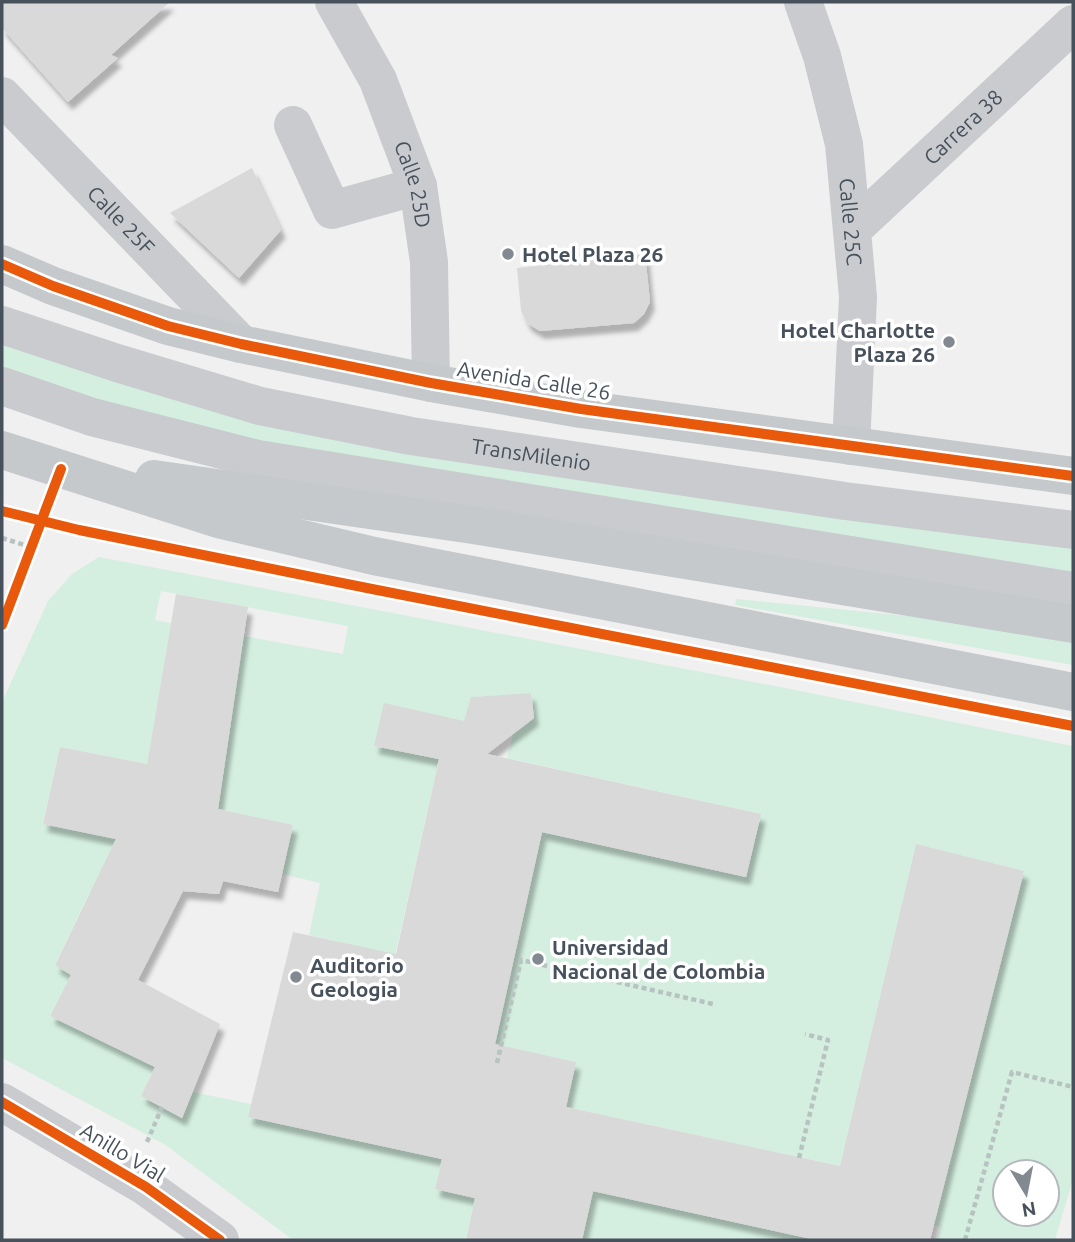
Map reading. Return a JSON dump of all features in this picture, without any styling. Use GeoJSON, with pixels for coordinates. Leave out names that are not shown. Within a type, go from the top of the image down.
{"type":"FeatureCollection","features":[{"type":"Feature","properties":{"kind":"main road","name":"Avenida Calle 26"},"geometry":{"type":"LineString","coordinates":[[2,264],[53,286],[168,326],[241,344],[431,383],[581,409],[1072,475]]}},
{"type":"Feature","properties":{"kind":"main road"},"geometry":{"type":"LineString","coordinates":[[18,455],[487,528],[1073,624]]}},
{"type":"Feature","properties":{"kind":"main road"},"geometry":{"type":"LineString","coordinates":[[18,455],[218,519],[374,556],[1073,692]]}},
{"type":"Feature","properties":{"kind":"street","name":"Calle 25D"},"geometry":{"type":"LineString","coordinates":[[334,2],[378,80],[418,186],[429,262],[431,383]]}},
{"type":"Feature","properties":{"kind":"street","name":"Calle 25C"},"geometry":{"type":"LineString","coordinates":[[803,2],[822,57],[844,144],[858,297],[851,446]]}},
{"type":"Feature","properties":{"kind":"street","name":"Carrera 38"},"geometry":{"type":"LineString","coordinates":[[853,229],[1073,23]]}},
{"type":"Feature","properties":{"kind":"street","name":"Calle 25F"},"geometry":{"type":"LineString","coordinates":[[2,96],[241,344]]}},
{"type":"Feature","properties":{"kind":"street"},"geometry":{"type":"LineString","coordinates":[[293,125],[332,210],[418,186]]}},
{"type":"Feature","properties":{"kind":"street","name":"TransMilenio"},"geometry":{"type":"LineString","coordinates":[[2,325],[260,406],[411,436],[845,501],[1073,530]]}},
{"type":"Feature","properties":{"kind":"street"},"geometry":{"type":"LineString","coordinates":[[2,386],[92,417],[258,459],[1073,591]]}},
{"type":"Feature","properties":{"kind":"street","name":"Anillo Vial"},"geometry":{"type":"LineString","coordinates":[[2,1102],[146,1187],[220,1240]]}},
{"type":"Feature","properties":{"kind":"path"},"geometry":{"type":"LineString","coordinates":[[2,538],[33,542],[26,560]]}},
{"type":"Feature","properties":{"kind":"path"},"geometry":{"type":"LineString","coordinates":[[497,1063],[521,960],[713,1004]]}},
{"type":"Feature","properties":{"kind":"path"},"geometry":{"type":"LineString","coordinates":[[799,1158],[828,1040],[805,1034]]}},
{"type":"Feature","properties":{"kind":"path"},"geometry":{"type":"LineString","coordinates":[[965,1240],[1012,1072],[1073,1087]]}},
{"type":"Feature","properties":{"kind":"green space"},"geometry":{"type":"Polygon","coordinates":[[[2,338],[1073,548],[1073,573],[242,439],[70,392],[2,368],[2,338]]]}},
{"type":"Feature","properties":{"kind":"green space"},"geometry":{"type":"Polygon","coordinates":[[[99,557],[1073,746],[1073,1179],[1061,1220],[1061,1158],[991,1158],[991,1228],[1059,1228],[1055,1240],[937,1240],[940,1227],[933,1225],[1024,871],[916,844],[840,1166],[566,1107],[576,1062],[507,1047],[491,1061],[542,832],[746,877],[761,814],[507,758],[513,734],[534,718],[531,693],[472,697],[464,721],[374,746],[439,759],[373,1054],[349,944],[309,935],[320,883],[282,874],[293,825],[218,809],[243,636],[343,654],[348,626],[161,591],[155,620],[171,623],[147,764],[60,747],[43,823],[168,850],[109,899],[90,892],[55,964],[71,975],[50,1016],[155,1067],[141,1096],[182,1118],[193,1092],[251,1104],[249,1117],[442,1159],[435,1189],[475,1198],[466,1240],[293,1240],[164,1144],[2,1058],[2,702],[48,601],[72,574],[99,557]]]}},
{"type":"Feature","properties":{"kind":"green space"},"geometry":{"type":"Polygon","coordinates":[[[736,599],[958,621],[1073,643],[1073,665],[735,605],[736,599]]]}},
{"type":"Feature","properties":{"kind":"green space"},"geometry":{"type":"Polygon","coordinates":[[[593,1191],[816,1240],[582,1240],[593,1191]]]}},
{"type":"Feature","properties":{"kind":"building"},"geometry":{"type":"Polygon","coordinates":[[[2,2],[170,2],[111,55],[118,58],[68,102],[2,28],[2,2]]]}},
{"type":"Feature","properties":{"kind":"building"},"geometry":{"type":"Polygon","coordinates":[[[252,168],[281,230],[239,278],[170,213],[252,168]]]}},
{"type":"Feature","properties":{"kind":"building"},"geometry":{"type":"Polygon","coordinates":[[[645,254],[650,302],[644,314],[634,323],[540,331],[527,323],[521,310],[517,268],[645,254]]]}},
{"type":"Feature","properties":{"kind":"building"},"geometry":{"type":"Polygon","coordinates":[[[176,594],[248,607],[218,809],[293,825],[278,892],[223,881],[219,894],[183,891],[138,980],[220,1024],[182,1118],[141,1096],[155,1067],[50,1016],[71,975],[55,965],[116,839],[43,824],[60,747],[147,764],[176,594]]]}},
{"type":"Feature","properties":{"kind":"building"},"geometry":{"type":"Polygon","coordinates":[[[531,693],[534,718],[487,754],[761,814],[746,877],[542,832],[495,1044],[576,1062],[566,1107],[840,1166],[916,844],[1024,871],[930,1240],[816,1240],[593,1191],[582,1240],[466,1240],[475,1198],[435,1189],[442,1159],[248,1117],[293,932],[396,954],[439,759],[374,746],[384,703],[464,721],[471,697],[531,693]]]}},
{"type":"Feature","properties":{"kind":"cycle path"},"geometry":{"type":"LineString","coordinates":[[2,264],[53,286],[168,326],[241,344],[431,383],[581,409],[1073,476]]}},
{"type":"Feature","properties":{"kind":"cycle path"},"geometry":{"type":"LineString","coordinates":[[2,625],[61,469]]}},
{"type":"Feature","properties":{"kind":"cycle path"},"geometry":{"type":"LineString","coordinates":[[2,511],[79,530],[372,589],[1073,726]]}},
{"type":"Feature","properties":{"kind":"cycle path"},"geometry":{"type":"LineString","coordinates":[[2,1102],[146,1187],[220,1240]]}},
{"type":"Feature","properties":{"kind":"place","name":"Hotel Plaza 26"},"geometry":{"type":"Point","coordinates":[508,254]}},
{"type":"Feature","properties":{"kind":"place","name":"Hotel Charlotte Plaza 26"},"geometry":{"type":"Point","coordinates":[949,342]}},
{"type":"Feature","properties":{"kind":"place","name":"Universidad Nacional de Colombia"},"geometry":{"type":"Point","coordinates":[538,959]}},
{"type":"Feature","properties":{"kind":"place","name":"Auditorio Geologia"},"geometry":{"type":"Point","coordinates":[296,977]}}]}
